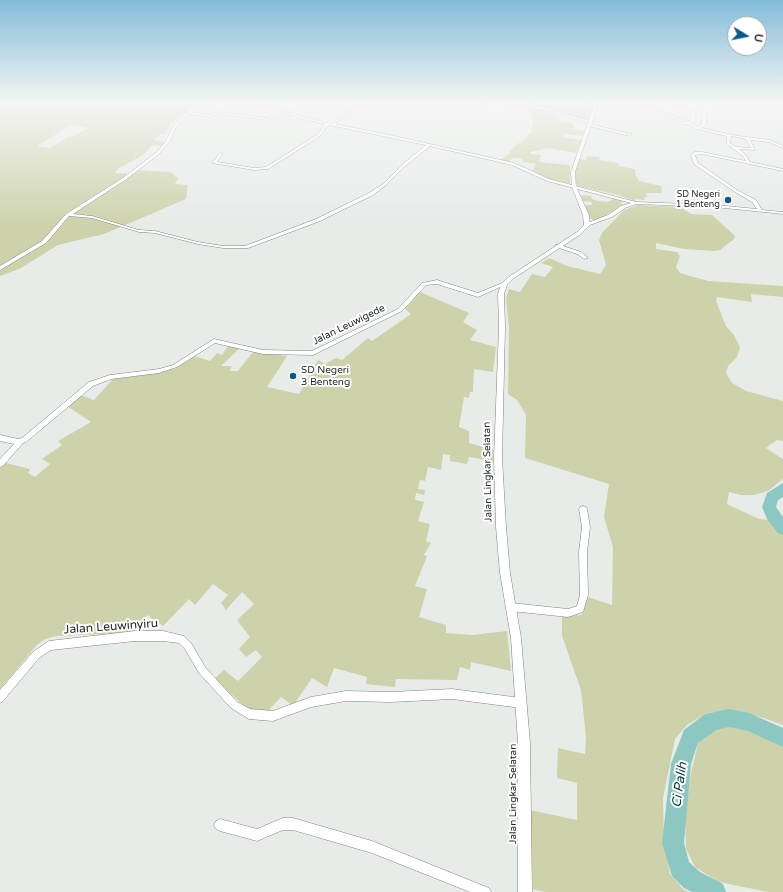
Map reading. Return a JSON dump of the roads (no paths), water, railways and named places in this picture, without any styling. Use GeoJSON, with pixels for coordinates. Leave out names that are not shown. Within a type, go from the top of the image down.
{"type":"FeatureCollection","features":[{"type":"Feature","properties":{"kind":"street"},"geometry":{"type":"LineString","coordinates":[[0,268],[44,242],[68,215],[124,179],[158,153],[166,144]]}},
{"type":"Feature","properties":{"kind":"street"},"geometry":{"type":"LineString","coordinates":[[221,153],[214,163],[249,168],[267,168],[306,144]]}},
{"type":"Feature","properties":{"kind":"street"},"geometry":{"type":"LineString","coordinates":[[423,144],[513,164],[548,180],[574,188],[620,198],[636,204]]}},
{"type":"Feature","properties":{"kind":"street"},"geometry":{"type":"LineString","coordinates":[[583,144],[573,169],[574,188],[586,215],[587,225]]}},
{"type":"Feature","properties":{"kind":"street"},"geometry":{"type":"LineString","coordinates":[[729,144],[744,155],[749,163]]}},
{"type":"Feature","properties":{"kind":"street"},"geometry":{"type":"LineString","coordinates":[[750,144],[758,154]]}},
{"type":"Feature","properties":{"kind":"street"},"geometry":{"type":"LineString","coordinates":[[68,215],[92,217],[139,231],[155,232],[198,243],[223,247],[246,247],[318,220],[371,194],[384,185],[403,166],[429,145]]}},
{"type":"Feature","properties":{"kind":"street"},"geometry":{"type":"LineString","coordinates":[[699,148],[702,153]]}},
{"type":"Feature","properties":{"kind":"street"},"geometry":{"type":"LineString","coordinates":[[735,148],[754,149]]}},
{"type":"Feature","properties":{"kind":"street"},"geometry":{"type":"LineString","coordinates":[[761,211],[754,201],[736,191],[696,164],[693,155],[694,153],[702,153],[783,170]]}},
{"type":"Feature","properties":{"kind":"street"},"geometry":{"type":"LineString","coordinates":[[504,284],[520,271],[583,230],[587,225],[610,216],[623,207],[636,204],[716,206],[783,213]]}},
{"type":"Feature","properties":{"kind":"street"},"geometry":{"type":"LineString","coordinates":[[558,246],[579,253],[586,258]]}},
{"type":"Feature","properties":{"kind":"street","name":"Jalan Leuwigede"},"geometry":{"type":"LineString","coordinates":[[22,441],[91,384],[110,377],[159,371],[175,366],[214,341],[263,352],[313,353],[400,310],[424,284],[437,282],[478,295],[504,284]]}},
{"type":"Feature","properties":{"kind":"street","name":"Jalan Lingkar Selatan"},"geometry":{"type":"LineString","coordinates":[[504,284],[501,294],[502,327],[498,458],[500,527],[516,638],[524,743],[525,892]]}},
{"type":"Feature","properties":{"kind":"street"},"geometry":{"type":"LineString","coordinates":[[0,438],[22,441]]}},
{"type":"Feature","properties":{"kind":"street"},"geometry":{"type":"LineString","coordinates":[[0,464],[22,441]]}},
{"type":"Feature","properties":{"kind":"street"},"geometry":{"type":"LineString","coordinates":[[511,607],[568,613],[580,609],[584,595],[583,552],[586,528],[583,509]]}},
{"type":"Feature","properties":{"kind":"street","name":"Jalan Leuwinyiru"},"geometry":{"type":"LineString","coordinates":[[0,698],[36,655],[49,646],[135,636],[163,636],[181,639],[188,646],[202,670],[234,705],[249,714],[273,716],[311,702],[346,696],[398,697],[452,694],[521,703]]}},
{"type":"Feature","properties":{"kind":"street"},"geometry":{"type":"LineString","coordinates":[[220,825],[257,835],[283,824],[293,824],[372,847],[485,892]]}},
{"type":"Feature","properties":{"kind":"waterway","name":"Ci Palih"},"geometry":{"type":"LineString","coordinates":[[783,489],[772,497],[769,507],[772,515],[783,528]]}},
{"type":"Feature","properties":{"kind":"waterway","name":"Ci Palih"},"geometry":{"type":"LineString","coordinates":[[715,892],[692,880],[680,868],[673,843],[681,764],[691,737],[712,721],[729,718],[749,722],[783,738]]}},
{"type":"Feature","properties":{"kind":"place","name":"SD Negeri 1 Benteng"},"geometry":{"type":"Point","coordinates":[728,200]}},
{"type":"Feature","properties":{"kind":"place","name":"SD Negeri 3 Benteng"},"geometry":{"type":"Point","coordinates":[293,376]}}]}
